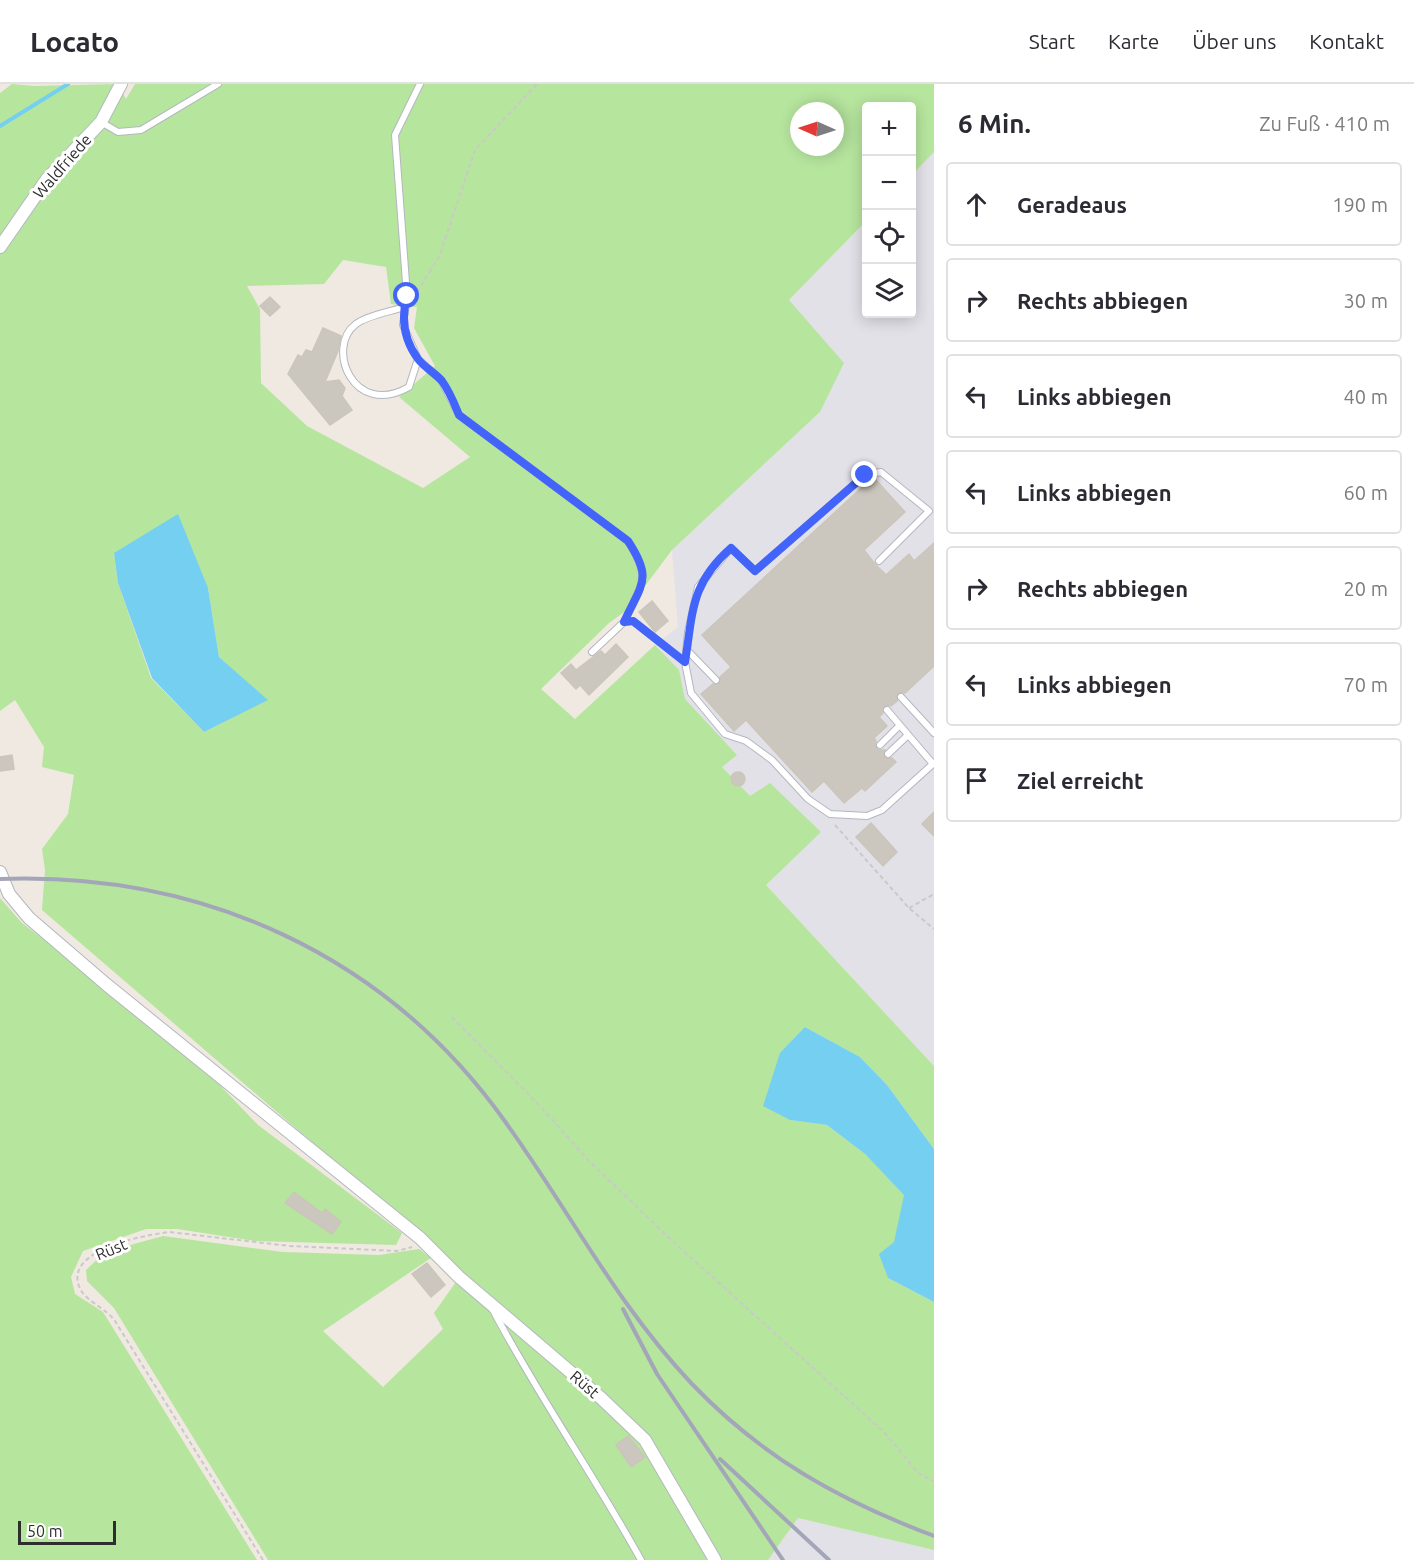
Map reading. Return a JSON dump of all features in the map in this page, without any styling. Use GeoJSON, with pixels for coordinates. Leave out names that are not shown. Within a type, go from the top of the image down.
{"type":"FeatureCollection","features":[{"type":"Feature","properties":{"kind":"street","name":"Waldfriede"},"geometry":{"type":"LineString","coordinates":[[0,247],[47,179],[101,122],[121,84]]}},
{"type":"Feature","properties":{"kind":"street","name":"Rüst"},"geometry":{"type":"LineString","coordinates":[[0,872],[9,894],[29,918],[107,985],[420,1238],[459,1277],[487,1298],[601,1398],[645,1440],[715,1560]]}},
{"type":"Feature","properties":{"kind":"lane"},"geometry":{"type":"LineString","coordinates":[[101,122],[118,132],[141,130],[218,84]]}},
{"type":"Feature","properties":{"kind":"lane"},"geometry":{"type":"LineString","coordinates":[[420,84],[395,135],[407,296],[403,325],[418,359],[441,380],[459,415],[628,541],[644,569],[642,583],[624,622],[592,652]]}},
{"type":"Feature","properties":{"kind":"lane"},"geometry":{"type":"LineString","coordinates":[[404,307],[357,323],[349,331],[345,342],[346,367],[360,387],[369,394],[381,397],[397,394],[410,387],[418,359]]}},
{"type":"Feature","properties":{"kind":"lane"},"geometry":{"type":"LineString","coordinates":[[879,561],[932,510],[881,472],[865,475],[755,571],[731,548],[698,587],[688,632],[685,662],[691,693],[725,734],[746,741],[772,760],[808,799],[830,814],[867,816],[882,810],[933,763],[887,710]]}},
{"type":"Feature","properties":{"kind":"lane"},"geometry":{"type":"LineString","coordinates":[[624,622],[633,621],[685,662]]}},
{"type":"Feature","properties":{"kind":"lane"},"geometry":{"type":"LineString","coordinates":[[687,650],[716,680]]}},
{"type":"Feature","properties":{"kind":"lane"},"geometry":{"type":"LineString","coordinates":[[901,697],[934,733]]}},
{"type":"Feature","properties":{"kind":"lane"},"geometry":{"type":"LineString","coordinates":[[880,745],[900,725]]}},
{"type":"Feature","properties":{"kind":"lane"},"geometry":{"type":"LineString","coordinates":[[888,754],[908,735]]}},
{"type":"Feature","properties":{"kind":"lane"},"geometry":{"type":"LineString","coordinates":[[487,1298],[525,1372],[613,1509],[641,1560]]}},
{"type":"Feature","properties":{"kind":"path"},"geometry":{"type":"LineString","coordinates":[[415,296],[439,256],[475,150],[537,84]]}},
{"type":"Feature","properties":{"kind":"path"},"geometry":{"type":"LineString","coordinates":[[830,814],[836,827],[909,908],[934,929]]}},
{"type":"Feature","properties":{"kind":"path"},"geometry":{"type":"LineString","coordinates":[[909,908],[934,894]]}},
{"type":"Feature","properties":{"kind":"path"},"geometry":{"type":"LineString","coordinates":[[452,1017],[619,1191],[707,1275],[884,1432],[918,1473],[934,1481]]}},
{"type":"Feature","properties":{"kind":"path","name":"Rüst"},"geometry":{"type":"LineString","coordinates":[[262,1560],[115,1321],[102,1306],[81,1291],[77,1278],[78,1271],[88,1258],[99,1251],[153,1234],[169,1232],[290,1246],[397,1251],[413,1246],[420,1238]]}},
{"type":"Feature","properties":{"kind":"shaded area"},"geometry":{"type":"Polygon","coordinates":[[[934,152],[934,1066],[766,885],[750,797],[722,767],[736,754],[684,699],[679,670],[655,645],[678,627],[672,550],[820,412],[789,300],[862,225],[862,318],[916,318],[916,171],[934,152]]]}},
{"type":"Feature","properties":{"kind":"shaded area"},"geometry":{"type":"Polygon","coordinates":[[[798,1518],[934,1550],[934,1560],[768,1560],[798,1518]]]}},
{"type":"Feature","properties":{"kind":"green space"},"geometry":{"type":"Polygon","coordinates":[[[12,84],[34,86],[118,84],[126,99],[135,84],[934,84],[934,152],[916,171],[916,102],[862,102],[862,225],[789,300],[844,363],[820,412],[672,550],[627,610],[609,623],[541,689],[575,719],[655,645],[679,670],[685,699],[737,755],[722,767],[750,796],[770,783],[821,832],[766,885],[934,1066],[934,1149],[887,1085],[860,1057],[805,1027],[791,1120],[827,1125],[865,1154],[905,1195],[888,1278],[934,1302],[934,1550],[798,1518],[768,1560],[268,1560],[114,1308],[87,1281],[86,1270],[105,1252],[163,1236],[283,1252],[379,1255],[419,1249],[431,1258],[323,1331],[383,1387],[443,1329],[434,1313],[463,1272],[42,910],[45,870],[42,849],[68,814],[74,775],[42,767],[44,747],[15,700],[0,711],[0,93],[12,84]],[[343,260],[324,284],[247,286],[260,309],[261,383],[307,426],[423,488],[470,457],[399,397],[435,366],[414,328],[417,307],[391,304],[386,267],[343,260]],[[114,553],[118,583],[151,678],[204,732],[267,700],[219,657],[208,588],[114,553]]]}},
{"type":"Feature","properties":{"kind":"green space"},"geometry":{"type":"Polygon","coordinates":[[[0,898],[22,923],[172,1035],[258,1125],[402,1233],[396,1245],[255,1241],[177,1229],[146,1229],[83,1251],[71,1277],[75,1294],[103,1312],[257,1560],[0,1560],[0,898]]]}},
{"type":"Feature","properties":{"kind":"water"},"geometry":{"type":"Polygon","coordinates":[[[178,514],[208,588],[219,657],[268,700],[204,732],[152,678],[118,583],[114,553],[178,514]]]}},
{"type":"Feature","properties":{"kind":"water"},"geometry":{"type":"Polygon","coordinates":[[[805,1027],[860,1057],[887,1085],[934,1149],[934,1302],[888,1278],[879,1254],[894,1242],[904,1195],[865,1154],[827,1125],[790,1120],[763,1106],[780,1053],[805,1027]]]}},
{"type":"Feature","properties":{"kind":"building"},"geometry":{"type":"Polygon","coordinates":[[[270,297],[280,307],[270,316],[260,306],[270,297]]]}},
{"type":"Feature","properties":{"kind":"building"},"geometry":{"type":"Polygon","coordinates":[[[323,328],[341,336],[338,351],[325,382],[339,380],[345,388],[342,396],[352,410],[330,425],[288,374],[298,355],[302,357],[306,350],[312,352],[323,328]]]}},
{"type":"Feature","properties":{"kind":"building"},"geometry":{"type":"Polygon","coordinates":[[[871,479],[875,479],[905,512],[864,550],[875,564],[886,575],[909,554],[914,561],[934,543],[934,666],[905,693],[898,693],[897,701],[891,706],[887,705],[882,708],[883,713],[879,717],[887,726],[874,738],[875,746],[878,750],[885,750],[885,758],[892,758],[896,762],[865,791],[862,788],[844,803],[824,781],[812,792],[746,720],[734,731],[701,694],[713,684],[719,684],[720,677],[731,667],[702,635],[871,479]]]}},
{"type":"Feature","properties":{"kind":"building"},"geometry":{"type":"Polygon","coordinates":[[[652,601],[668,621],[655,632],[639,612],[652,601]]]}},
{"type":"Feature","properties":{"kind":"building"},"geometry":{"type":"Polygon","coordinates":[[[616,644],[628,657],[589,695],[580,685],[576,689],[561,673],[571,664],[576,670],[601,651],[605,655],[616,644]]]}},
{"type":"Feature","properties":{"kind":"building"},"geometry":{"type":"Polygon","coordinates":[[[12,755],[14,769],[0,771],[0,757],[12,755]]]}},
{"type":"Feature","properties":{"kind":"building"},"geometry":{"type":"Polygon","coordinates":[[[735,772],[741,772],[745,779],[741,786],[735,786],[731,782],[731,776],[735,772]]]}},
{"type":"Feature","properties":{"kind":"building"},"geometry":{"type":"Polygon","coordinates":[[[934,812],[934,836],[922,824],[934,812]]]}},
{"type":"Feature","properties":{"kind":"building"},"geometry":{"type":"Polygon","coordinates":[[[871,823],[897,852],[883,866],[856,837],[871,823]]]}},
{"type":"Feature","properties":{"kind":"building"},"geometry":{"type":"Polygon","coordinates":[[[294,1192],[322,1213],[325,1209],[341,1222],[332,1234],[285,1203],[294,1192]]]}},
{"type":"Feature","properties":{"kind":"building"},"geometry":{"type":"Polygon","coordinates":[[[427,1263],[445,1285],[431,1297],[412,1274],[427,1263]]]}},
{"type":"Feature","properties":{"kind":"building"},"geometry":{"type":"Polygon","coordinates":[[[628,1436],[645,1457],[631,1467],[616,1445],[628,1436]]]}},
{"type":"Feature","properties":{"kind":"waterway"},"geometry":{"type":"LineString","coordinates":[[0,126],[68,84]]}},
{"type":"Feature","properties":{"kind":"railway"},"geometry":{"type":"LineString","coordinates":[[0,879],[75,881],[147,890],[217,908],[283,935],[345,969],[403,1011],[456,1062],[504,1120],[640,1322],[665,1354],[719,1410],[775,1455],[834,1492],[934,1536]]}},
{"type":"Feature","properties":{"kind":"railway"},"geometry":{"type":"LineString","coordinates":[[623,1309],[657,1374],[783,1560]]}},
{"type":"Feature","properties":{"kind":"railway"},"geometry":{"type":"LineString","coordinates":[[720,1459],[829,1560]]}},
{"type":"Feature","properties":{"kind":"route"},"geometry":{"type":"LineString","coordinates":[[407,296],[403,315],[406,333],[418,359],[441,380],[449,391],[459,415],[628,541],[644,569],[642,583],[624,622],[633,621],[685,662],[688,632],[698,587],[724,554],[731,548],[755,571],[865,475]]}}]}
